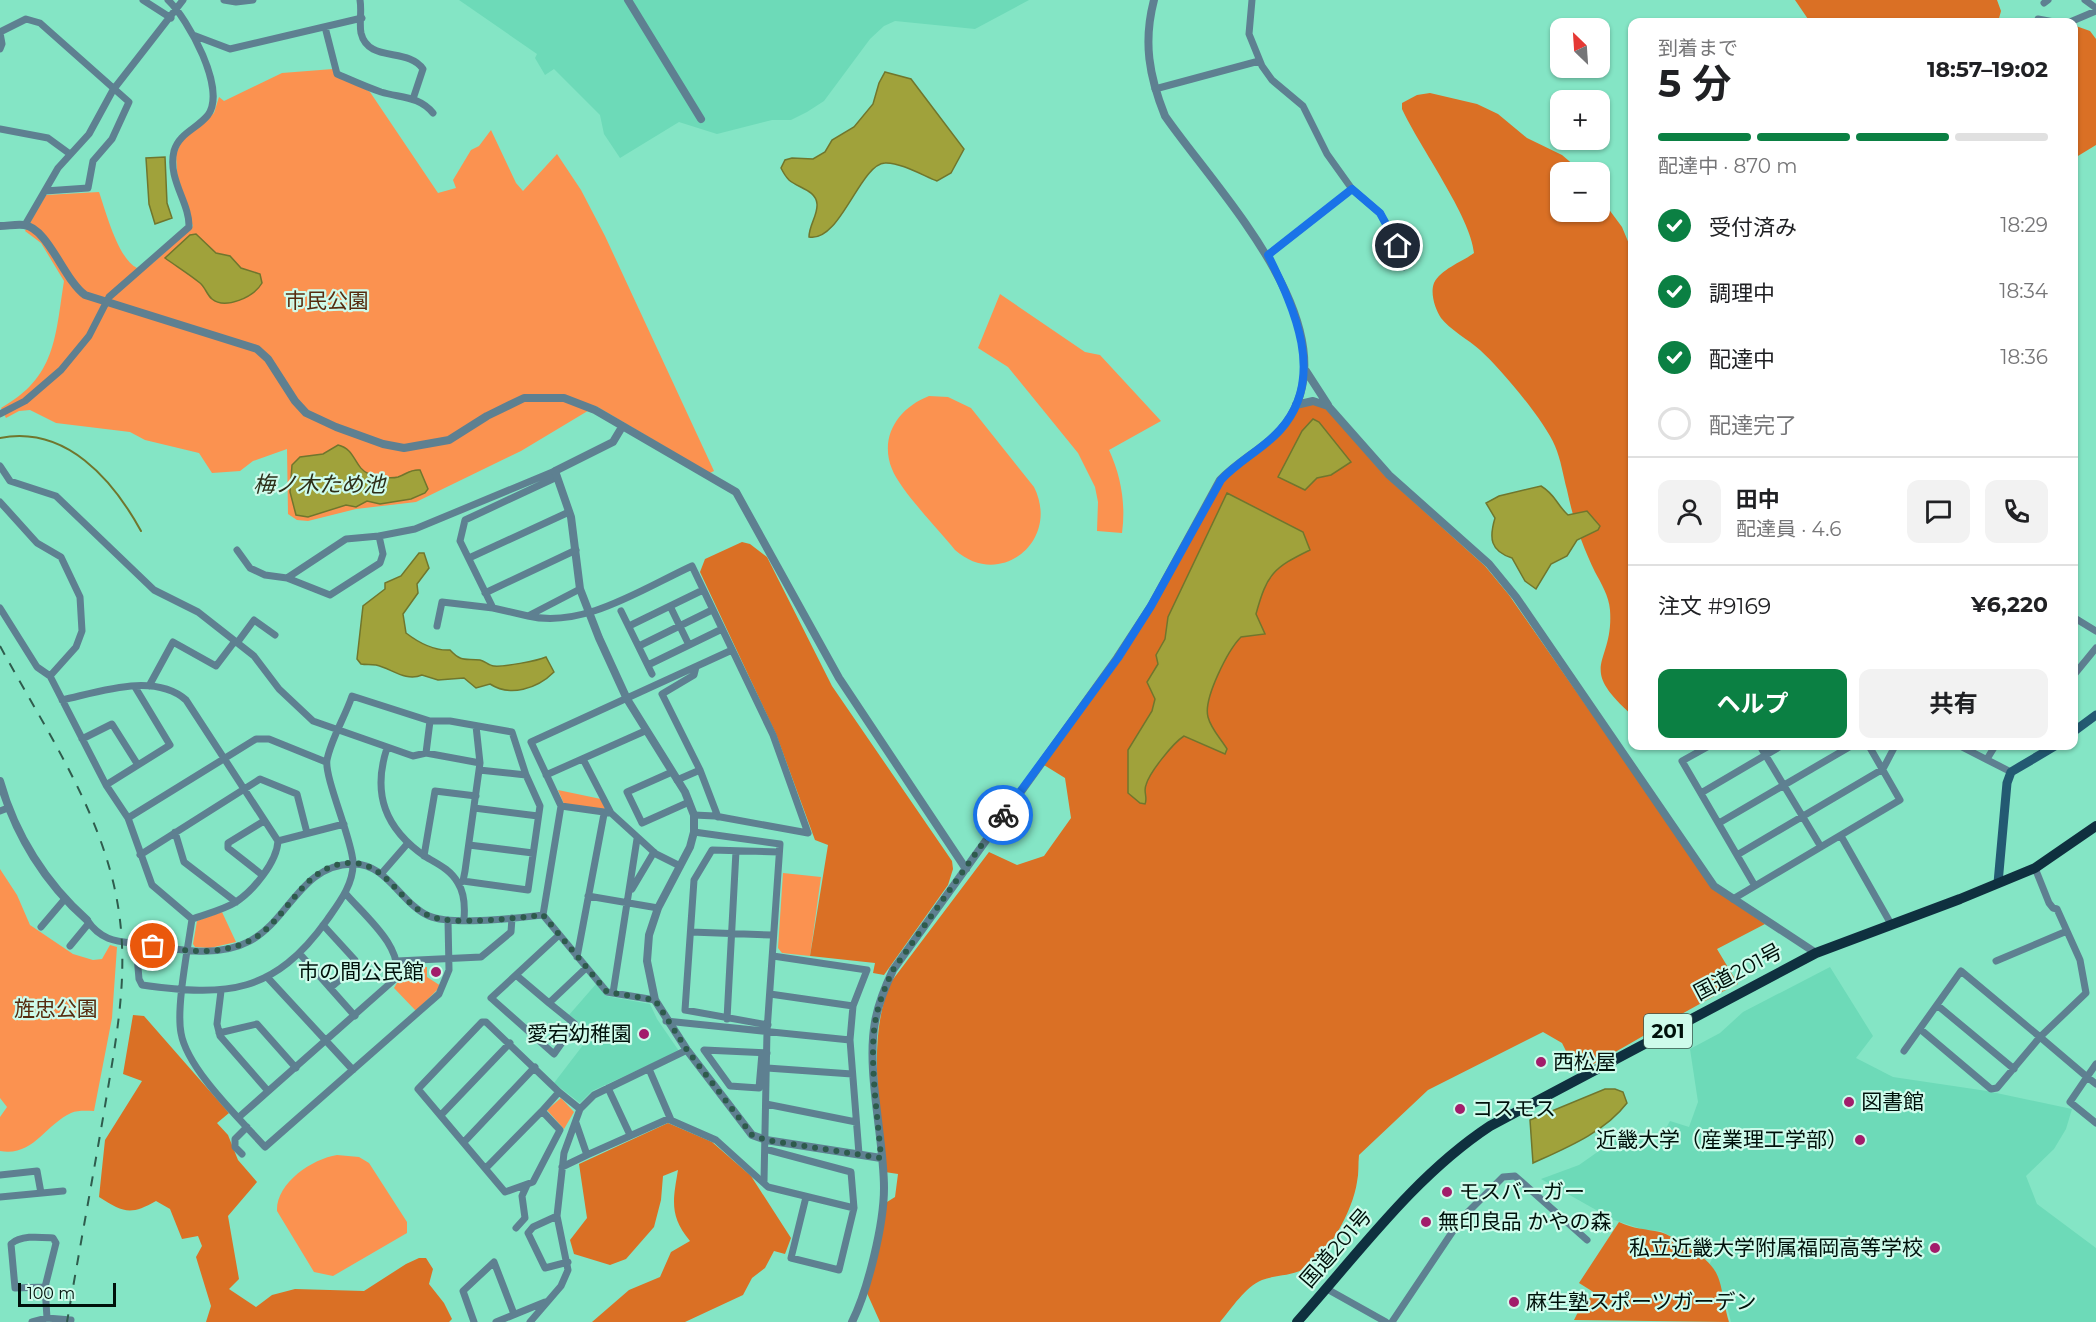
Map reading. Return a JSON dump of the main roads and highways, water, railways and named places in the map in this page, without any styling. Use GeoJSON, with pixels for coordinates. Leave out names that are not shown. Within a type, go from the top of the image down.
{"type":"FeatureCollection","features":[{"type":"Feature","properties":{"kind":"highway","name":"国道201号"},"geometry":{"type":"LineString","coordinates":[[1297,1322],[1420,1184],[1468,1140],[1490,1126],[1816,952],[2035,868],[2096,826]]}},
{"type":"Feature","properties":{"kind":"main road"},"geometry":{"type":"LineString","coordinates":[[2078,728],[2096,715]]}},
{"type":"Feature","properties":{"kind":"main road"},"geometry":{"type":"LineString","coordinates":[[1998,883],[2007,783],[2011,772],[2048,750]]}},
{"type":"Feature","properties":{"kind":"water"},"geometry":{"type":"Polygon","coordinates":[[[885,72],[911,79],[964,149],[951,173],[937,181],[891,163],[876,167],[830,228],[820,236],[809,237],[817,208],[816,199],[810,192],[789,180],[781,168],[785,160],[792,158],[813,159],[825,152],[832,140],[854,127],[873,104],[885,72]]]}},
{"type":"Feature","properties":{"kind":"water"},"geometry":{"type":"Polygon","coordinates":[[[165,157],[167,203],[172,218],[155,224],[149,204],[146,158],[165,157]]]}},
{"type":"Feature","properties":{"kind":"water"},"geometry":{"type":"Polygon","coordinates":[[[196,234],[216,253],[230,256],[241,268],[260,274],[262,283],[258,288],[239,300],[218,302],[210,297],[200,283],[165,258],[190,235],[196,234]]]}},
{"type":"Feature","properties":{"kind":"water"},"geometry":{"type":"Polygon","coordinates":[[[1313,419],[1319,422],[1351,462],[1331,475],[1317,478],[1305,490],[1278,477],[1302,431],[1313,419]]]}},
{"type":"Feature","properties":{"kind":"water","name":"梅ノ木ため池"},"geometry":{"type":"Polygon","coordinates":[[[338,445],[348,450],[360,467],[372,475],[395,478],[420,470],[428,489],[425,493],[411,499],[380,504],[367,501],[356,507],[346,505],[308,517],[296,515],[290,492],[292,465],[300,457],[323,454],[338,445]]]}},
{"type":"Feature","properties":{"kind":"water"},"geometry":{"type":"Polygon","coordinates":[[[1541,486],[1550,493],[1568,515],[1587,511],[1600,526],[1598,530],[1577,540],[1567,556],[1551,564],[1536,589],[1525,581],[1512,558],[1495,548],[1492,532],[1495,518],[1486,503],[1499,496],[1541,486]]]}},
{"type":"Feature","properties":{"kind":"water"},"geometry":{"type":"Polygon","coordinates":[[[1227,493],[1303,532],[1310,550],[1288,562],[1268,581],[1256,614],[1265,634],[1241,637],[1230,652],[1213,687],[1207,709],[1208,717],[1227,749],[1225,754],[1184,736],[1156,766],[1145,788],[1145,804],[1140,803],[1128,793],[1128,750],[1152,711],[1155,699],[1147,682],[1158,664],[1156,655],[1165,639],[1168,617],[1227,493]]]}},
{"type":"Feature","properties":{"kind":"water"},"geometry":{"type":"Polygon","coordinates":[[[419,553],[424,553],[429,568],[417,584],[418,593],[403,614],[406,633],[427,646],[450,650],[461,658],[480,660],[492,666],[505,666],[546,657],[554,672],[532,687],[506,690],[490,684],[476,688],[464,678],[438,680],[422,675],[410,677],[376,665],[361,664],[357,659],[363,606],[385,589],[385,583],[401,576],[419,553]]]}},
{"type":"Feature","properties":{"kind":"water"},"geometry":{"type":"Polygon","coordinates":[[[1605,1089],[1623,1092],[1627,1103],[1596,1131],[1533,1163],[1530,1120],[1605,1089]]]}},
{"type":"Feature","properties":{"kind":"waterway"},"geometry":{"type":"LineString","coordinates":[[0,438],[24,436],[46,440],[66,448],[85,460],[116,493],[141,531]]}},
{"type":"Feature","properties":{"kind":"railway"},"geometry":{"type":"LineString","coordinates":[[0,646],[61,755],[89,812],[110,870],[121,932],[121,991],[114,1050],[67,1322]]}},
{"type":"Feature","properties":{"kind":"place","name":"市の間公民館"},"geometry":{"type":"Point","coordinates":[436,972]}},
{"type":"Feature","properties":{"kind":"place","name":"愛宕幼稚園"},"geometry":{"type":"Point","coordinates":[644,1034]}},
{"type":"Feature","properties":{"kind":"place","name":"西松屋"},"geometry":{"type":"Point","coordinates":[1541,1062]}},
{"type":"Feature","properties":{"kind":"place","name":"図書館"},"geometry":{"type":"Point","coordinates":[1849,1102]}},
{"type":"Feature","properties":{"kind":"place","name":"コスモス"},"geometry":{"type":"Point","coordinates":[1460,1109]}},
{"type":"Feature","properties":{"kind":"place","name":"近畿大学（産業理工学部）"},"geometry":{"type":"Point","coordinates":[1860,1140]}},
{"type":"Feature","properties":{"kind":"place","name":"モスバーガー"},"geometry":{"type":"Point","coordinates":[1447,1192]}},
{"type":"Feature","properties":{"kind":"place","name":"無印良品 かやの森"},"geometry":{"type":"Point","coordinates":[1426,1222]}},
{"type":"Feature","properties":{"kind":"place","name":"私立近畿大学附属福岡高等学校"},"geometry":{"type":"Point","coordinates":[1935,1248]}},
{"type":"Feature","properties":{"kind":"place","name":"麻生塾スポーツガーデン"},"geometry":{"type":"Point","coordinates":[1514,1302]}},
{"type":"Feature","properties":{"kind":"park label","name":"市民公園"},"geometry":{"type":"Point","coordinates":[327,301]}},
{"type":"Feature","properties":{"kind":"park label","name":"旌忠公園"},"geometry":{"type":"Point","coordinates":[56,1009]}}]}
